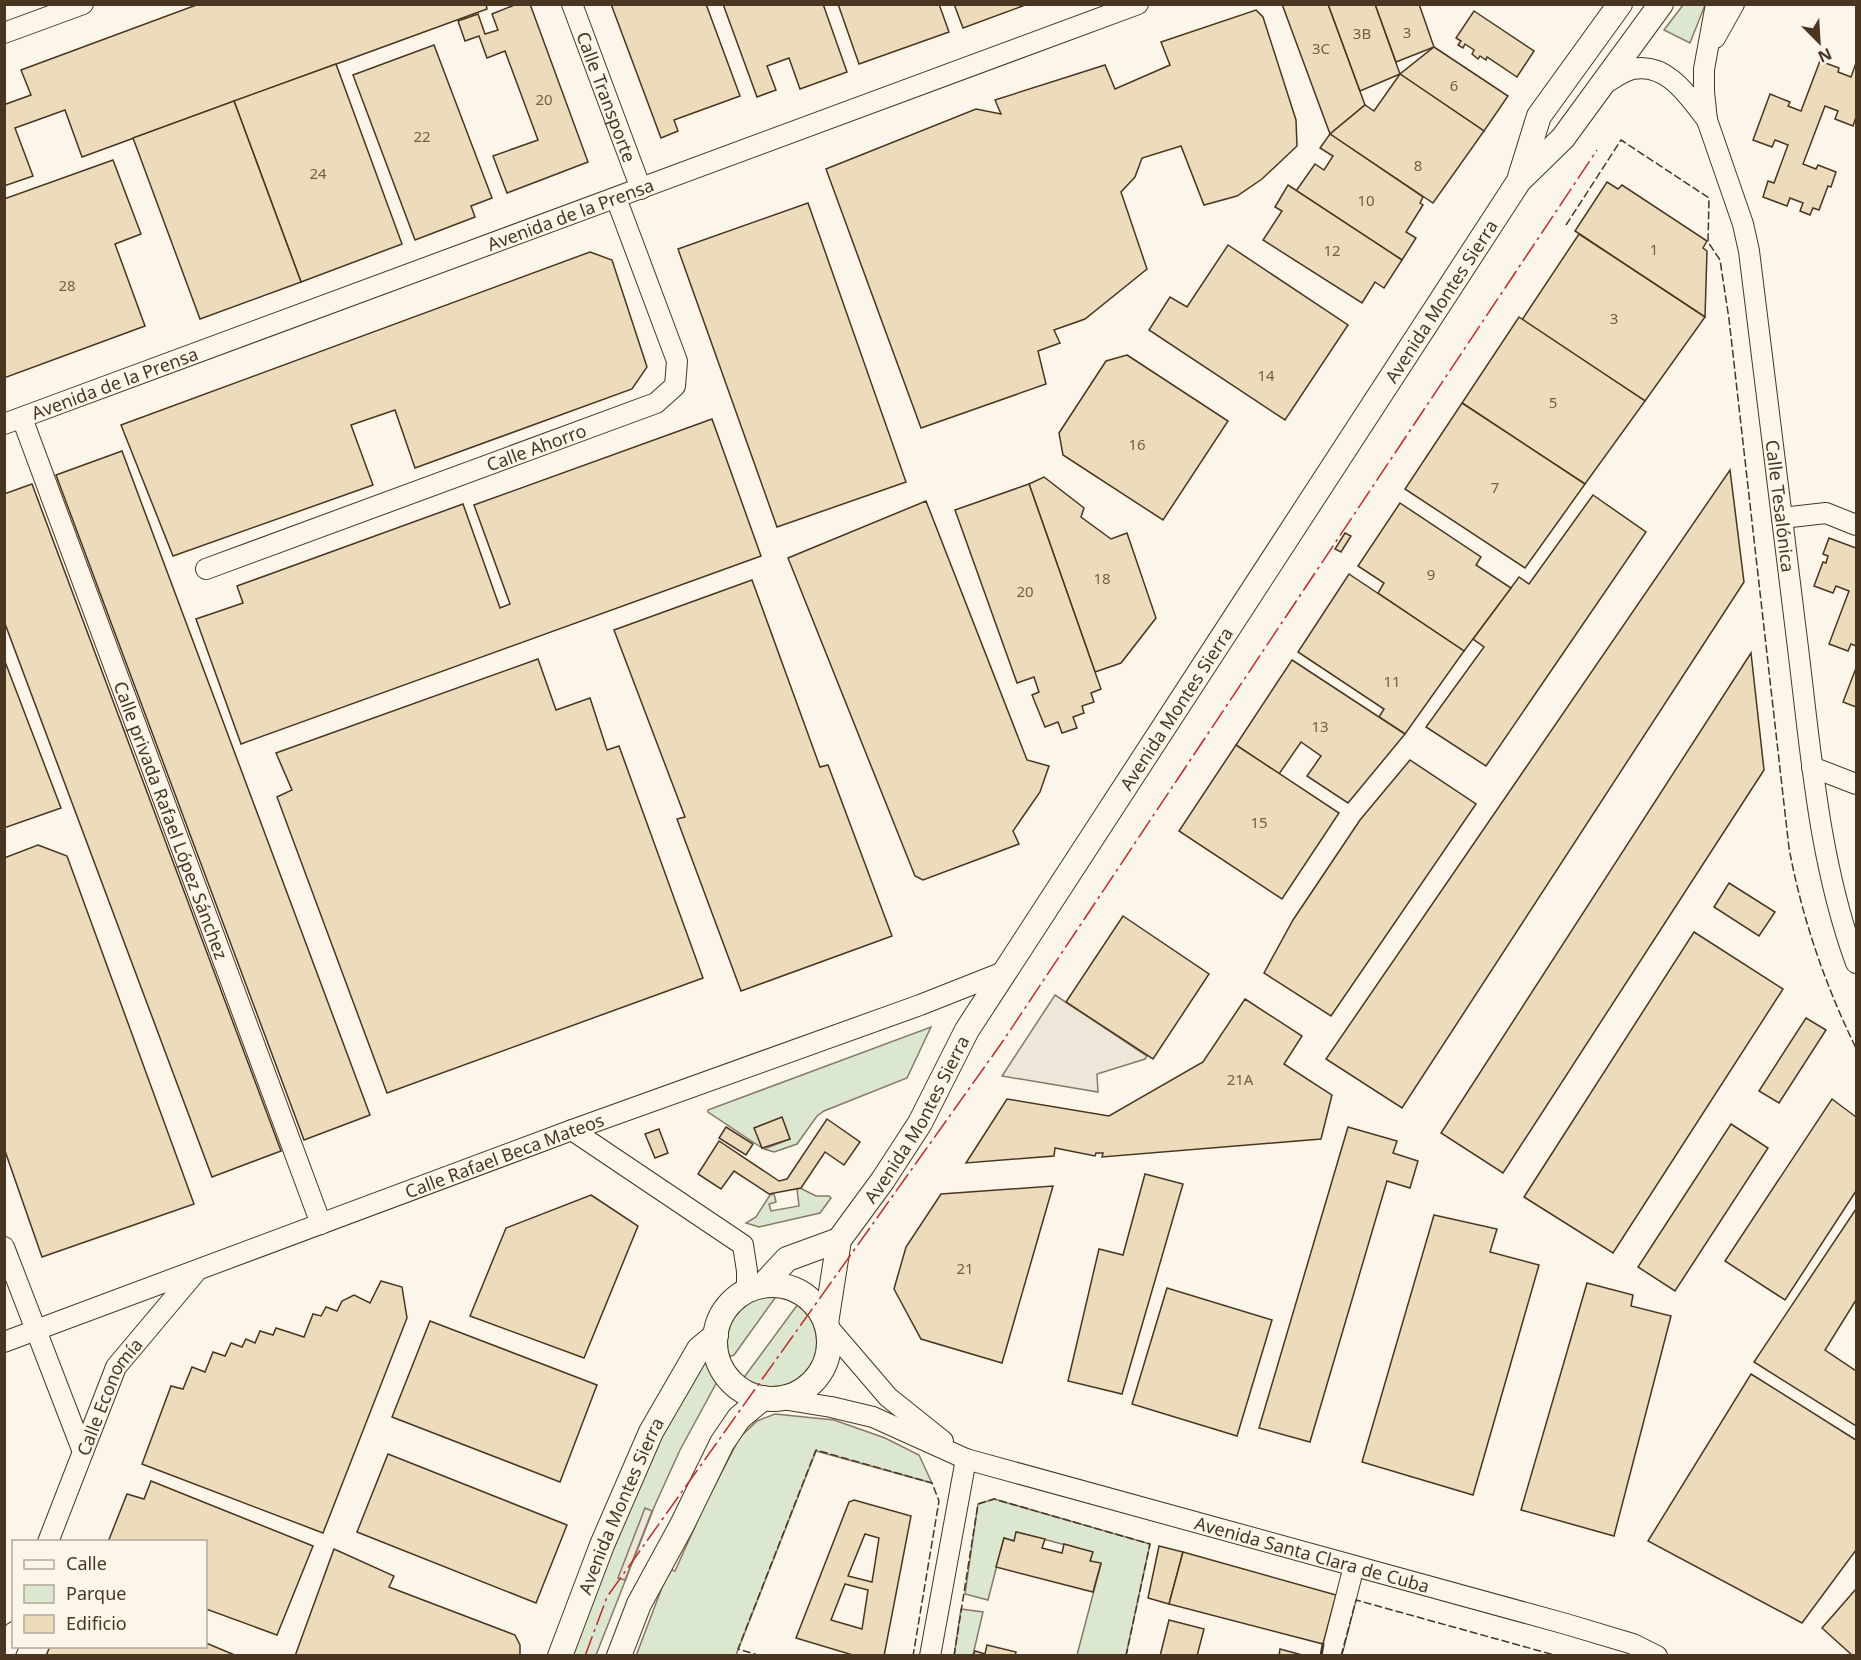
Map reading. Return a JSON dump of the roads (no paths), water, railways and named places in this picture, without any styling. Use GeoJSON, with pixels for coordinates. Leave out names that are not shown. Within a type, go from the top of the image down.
{"type":"FeatureCollection","features":[{"type":"Feature","properties":{"kind":"main road","name":"Avenida Montes Sierra"},"geometry":{"type":"LineString","coordinates":[[1519,181],[1539,116],[1620,4]]}},
{"type":"Feature","properties":{"kind":"main road","name":"Avenida Montes Sierra"},"geometry":{"type":"LineString","coordinates":[[827,1325],[839,1240],[883,1180],[920,1123],[967,1030],[1519,181],[1563,138],[1662,4]]}},
{"type":"Feature","properties":{"kind":"main road"},"geometry":{"type":"LineString","coordinates":[[754,1288],[773,1285],[796,1290],[809,1298],[819,1309],[827,1325],[829,1342],[822,1369],[803,1390],[790,1396],[769,1398],[740,1388],[730,1380],[721,1367],[716,1351],[716,1335],[728,1306],[754,1288],[787,1259],[839,1240]]}},
{"type":"Feature","properties":{"kind":"main road","name":"Avenida Montes Sierra"},"geometry":{"type":"LineString","coordinates":[[560,1656],[651,1431],[699,1349],[716,1335]]}},
{"type":"Feature","properties":{"kind":"main road"},"geometry":{"type":"LineString","coordinates":[[619,1656],[639,1604],[682,1525],[722,1443],[738,1418],[769,1398]]}},
{"type":"Feature","properties":{"kind":"street"},"geometry":{"type":"LineString","coordinates":[[4,33],[83,4]]}},
{"type":"Feature","properties":{"kind":"street","name":"Calle Transporte"},"geometry":{"type":"LineString","coordinates":[[572,4],[641,189]]}},
{"type":"Feature","properties":{"kind":"street","name":"Avenida de la Prensa"},"geometry":{"type":"LineString","coordinates":[[13,421],[1138,4]]}},
{"type":"Feature","properties":{"kind":"street","name":"Calle Tesalónica"},"geometry":{"type":"LineString","coordinates":[[1716,4],[1704,69],[1707,120],[1743,224],[1749,251],[1812,767],[1827,866],[1844,929],[1857,963]]}},
{"type":"Feature","properties":{"kind":"street"},"geometry":{"type":"LineString","coordinates":[[1708,51],[1734,4]]}},
{"type":"Feature","properties":{"kind":"street"},"geometry":{"type":"LineString","coordinates":[[1601,86],[1631,69],[1642,68],[1664,74],[1682,88],[1707,120]]}},
{"type":"Feature","properties":{"kind":"street","name":"Calle Ahorro"},"geometry":{"type":"LineString","coordinates":[[206,568],[656,403],[675,386],[677,361],[616,198]]}},
{"type":"Feature","properties":{"kind":"street","name":"Calle privada Rafael López Sánchez"},"geometry":{"type":"LineString","coordinates":[[13,421],[321,1224]]}},
{"type":"Feature","properties":{"kind":"street"},"geometry":{"type":"LineString","coordinates":[[1782,518],[1826,513],[1857,525]]}},
{"type":"Feature","properties":{"kind":"street"},"geometry":{"type":"LineString","coordinates":[[1812,767],[1857,784]]}},
{"type":"Feature","properties":{"kind":"street","name":"Calle Rafael Beca Mateos"},"geometry":{"type":"LineString","coordinates":[[4,1342],[572,1130],[920,1005],[1006,971]]}},
{"type":"Feature","properties":{"kind":"street"},"geometry":{"type":"LineString","coordinates":[[572,1130],[743,1245],[747,1271],[754,1288]]}},
{"type":"Feature","properties":{"kind":"street"},"geometry":{"type":"LineString","coordinates":[[4,1247],[83,1452]]}},
{"type":"Feature","properties":{"kind":"street","name":"Calle Economía"},"geometry":{"type":"LineString","coordinates":[[49,1540],[116,1366],[197,1271]]}},
{"type":"Feature","properties":{"kind":"street","name":"Avenida Santa Clara de Cuba"},"geometry":{"type":"LineString","coordinates":[[827,1325],[888,1397],[966,1460]]}},
{"type":"Feature","properties":{"kind":"street","name":"Avenida Santa Clara de Cuba"},"geometry":{"type":"LineString","coordinates":[[769,1398],[831,1407],[873,1417],[966,1460],[1566,1624],[1632,1644],[1657,1656]]}},
{"type":"Feature","properties":{"kind":"street"},"geometry":{"type":"LineString","coordinates":[[930,1656],[966,1460]]}},
{"type":"Feature","properties":{"kind":"street"},"geometry":{"type":"LineString","coordinates":[[1331,1656],[1354,1566]]}},
{"type":"Feature","properties":{"kind":"street"},"geometry":{"type":"LineString","coordinates":[[4,1655],[12,1637]]}}]}
